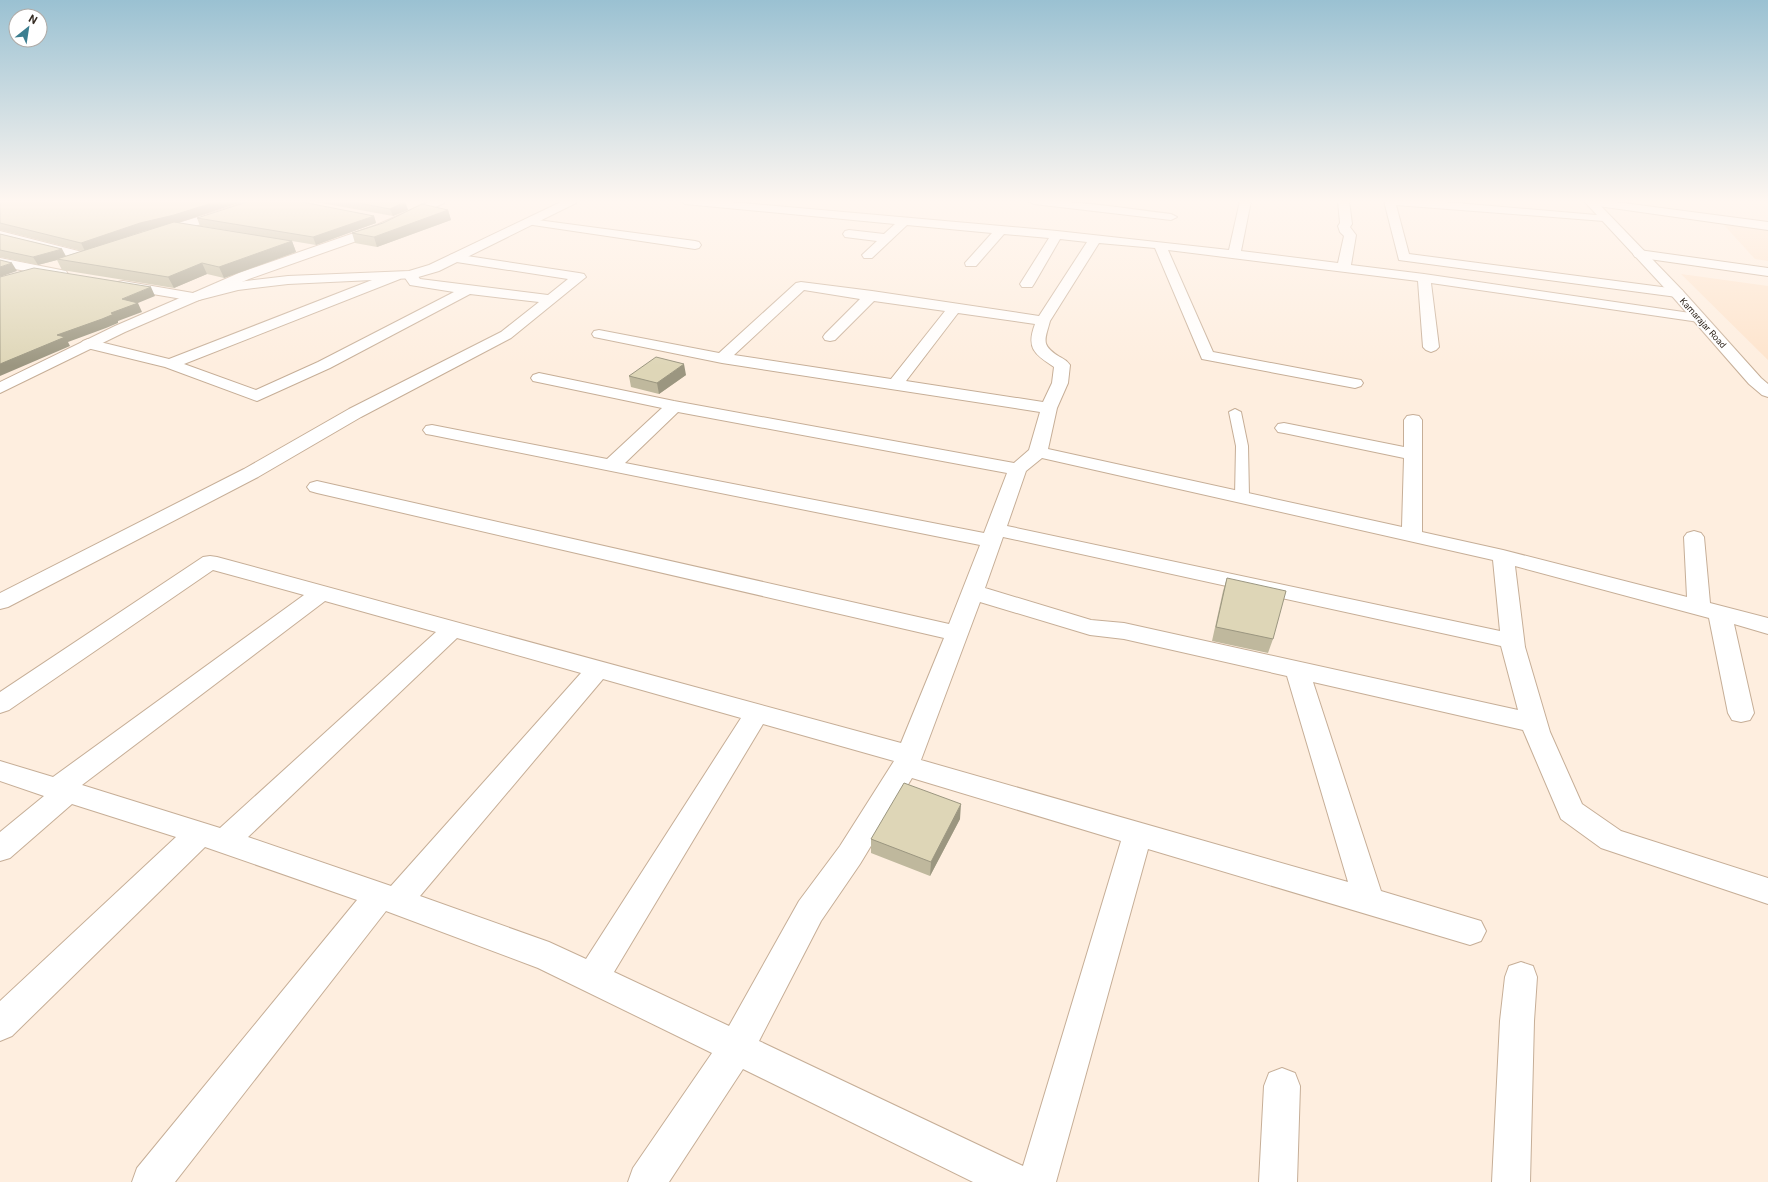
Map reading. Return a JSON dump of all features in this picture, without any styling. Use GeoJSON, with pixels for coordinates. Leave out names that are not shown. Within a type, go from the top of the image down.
{"type":"FeatureCollection","features":[{"type":"Feature","properties":{"kind":"street"},"geometry":{"type":"LineString","coordinates":[[0,388],[120,329],[244,276],[300,256]]}},
{"type":"Feature","properties":{"kind":"street"},"geometry":{"type":"LineString","coordinates":[[109,282],[194,297],[238,286],[288,280],[410,275],[434,268],[458,256]]}},
{"type":"Feature","properties":{"kind":"street"},"geometry":{"type":"LineString","coordinates":[[971,263],[977,256]]}},
{"type":"Feature","properties":{"kind":"street"},"geometry":{"type":"LineString","coordinates":[[1027,284],[1044,256]]}},
{"type":"Feature","properties":{"kind":"street"},"geometry":{"type":"LineString","coordinates":[[647,1182],[736,1048],[810,911],[850,855],[907,760],[973,592],[1018,469],[1038,452],[1049,408],[1060,383],[1062,365],[1043,353],[1037,344],[1043,321],[1085,256]]}},
{"type":"Feature","properties":{"kind":"street"},"geometry":{"type":"LineString","coordinates":[[1165,256],[1207,356],[1355,383]]}},
{"type":"Feature","properties":{"kind":"street"},"geometry":{"type":"LineString","coordinates":[[1251,256],[1424,278],[1699,318]]}},
{"type":"Feature","properties":{"kind":"street"},"geometry":{"type":"LineString","coordinates":[[1344,268],[1346,256]]}},
{"type":"Feature","properties":{"kind":"street"},"geometry":{"type":"LineString","coordinates":[[1402,256],[1677,293]]}},
{"type":"Feature","properties":{"kind":"street","name":"Kamarajar Road"},"geometry":{"type":"LineString","coordinates":[[1641,256],[1677,293],[1755,381],[1768,392]]}},
{"type":"Feature","properties":{"kind":"street"},"geometry":{"type":"LineString","coordinates":[[1654,256],[1768,272]]}},
{"type":"Feature","properties":{"kind":"street"},"geometry":{"type":"LineString","coordinates":[[13,278],[86,257]]}},
{"type":"Feature","properties":{"kind":"street"},"geometry":{"type":"LineString","coordinates":[[0,602],[251,473],[355,413],[506,335],[579,277],[454,258]]}},
{"type":"Feature","properties":{"kind":"street"},"geometry":{"type":"LineString","coordinates":[[0,262],[71,276]]}},
{"type":"Feature","properties":{"kind":"street"},"geometry":{"type":"LineString","coordinates":[[410,275],[415,282],[420,283],[550,299]]}},
{"type":"Feature","properties":{"kind":"street"},"geometry":{"type":"LineString","coordinates":[[170,364],[395,276]]}},
{"type":"Feature","properties":{"kind":"street"},"geometry":{"type":"LineString","coordinates":[[1424,278],[1431,347]]}},
{"type":"Feature","properties":{"kind":"street"},"geometry":{"type":"LineString","coordinates":[[722,358],[801,286],[1043,321]]}},
{"type":"Feature","properties":{"kind":"street"},"geometry":{"type":"LineString","coordinates":[[88,344],[170,364],[257,396],[324,365],[468,290]]}},
{"type":"Feature","properties":{"kind":"street"},"geometry":{"type":"LineString","coordinates":[[830,337],[872,296]]}},
{"type":"Feature","properties":{"kind":"street"},"geometry":{"type":"LineString","coordinates":[[895,384],[955,308]]}},
{"type":"Feature","properties":{"kind":"street"},"geometry":{"type":"LineString","coordinates":[[599,334],[722,358],[1049,408]]}},
{"type":"Feature","properties":{"kind":"street"},"geometry":{"type":"LineString","coordinates":[[539,378],[674,406],[1018,469]]}},
{"type":"Feature","properties":{"kind":"street"},"geometry":{"type":"LineString","coordinates":[[611,466],[674,406]]}},
{"type":"Feature","properties":{"kind":"street"},"geometry":{"type":"LineString","coordinates":[[1412,535],[1413,420]]}},
{"type":"Feature","properties":{"kind":"street"},"geometry":{"type":"LineString","coordinates":[[1284,428],[1413,454]]}},
{"type":"Feature","properties":{"kind":"street"},"geometry":{"type":"LineString","coordinates":[[432,430],[611,466],[993,535],[1512,641]]}},
{"type":"Feature","properties":{"kind":"street"},"geometry":{"type":"LineString","coordinates":[[1038,452],[1242,496],[1503,556],[1768,626]]}},
{"type":"Feature","properties":{"kind":"street"},"geometry":{"type":"LineString","coordinates":[[317,488],[956,633]]}},
{"type":"Feature","properties":{"kind":"street"},"geometry":{"type":"LineString","coordinates":[[1694,537],[1710,611],[1741,712]]}},
{"type":"Feature","properties":{"kind":"street"},"geometry":{"type":"LineString","coordinates":[[1503,556],[1512,641],[1534,723],[1571,811],[1611,840],[1768,891]]}},
{"type":"Feature","properties":{"kind":"street"},"geometry":{"type":"LineString","coordinates":[[0,704],[210,562],[757,713],[1138,834],[1470,931]]}},
{"type":"Feature","properties":{"kind":"street"},"geometry":{"type":"LineString","coordinates":[[973,592],[1090,627],[1124,631],[1534,723]]}},
{"type":"Feature","properties":{"kind":"street"},"geometry":{"type":"LineString","coordinates":[[0,849],[63,790],[321,593]]}},
{"type":"Feature","properties":{"kind":"street"},"geometry":{"type":"LineString","coordinates":[[0,1024],[212,837],[453,629]]}},
{"type":"Feature","properties":{"kind":"street"},"geometry":{"type":"LineString","coordinates":[[151,1182],[389,898],[598,669]]}},
{"type":"Feature","properties":{"kind":"street"},"geometry":{"type":"LineString","coordinates":[[1297,670],[1369,901]]}},
{"type":"Feature","properties":{"kind":"street"},"geometry":{"type":"LineString","coordinates":[[592,978],[757,713]]}},
{"type":"Feature","properties":{"kind":"street"},"geometry":{"type":"LineString","coordinates":[[0,771],[212,837],[389,898],[549,957],[1014,1182]]}},
{"type":"Feature","properties":{"kind":"street"},"geometry":{"type":"LineString","coordinates":[[1037,1182],[1138,834]]}},
{"type":"Feature","properties":{"kind":"street"},"geometry":{"type":"LineString","coordinates":[[1511,1182],[1517,1021],[1521,977]]}},
{"type":"Feature","properties":{"kind":"street"},"geometry":{"type":"LineString","coordinates":[[1278,1182],[1282,1086]]}},
{"type":"Feature","properties":{"kind":"lane"},"geometry":{"type":"LineString","coordinates":[[1235,412],[1242,446],[1242,496]]}},
{"type":"Feature","properties":{"kind":"shaded area"},"geometry":{"type":"Polygon","coordinates":[[[1752,256],[1768,256],[1768,261],[1755,259],[1752,256]]]}},
{"type":"Feature","properties":{"kind":"shaded area"},"geometry":{"type":"Polygon","coordinates":[[[1681,274],[1768,286],[1768,360],[1681,274]]]}},
{"type":"Feature","properties":{"kind":"building"},"geometry":{"type":"Polygon","coordinates":[[[66,256],[249,256],[219,267],[202,263],[168,277],[57,259],[66,256]]]}},
{"type":"Feature","properties":{"kind":"building"},"geometry":{"type":"Polygon","coordinates":[[[0,260],[12,263],[0,267],[0,260]]]}},
{"type":"Feature","properties":{"kind":"building"},"geometry":{"type":"Polygon","coordinates":[[[34,268],[151,287],[122,299],[138,303],[111,313],[114,314],[102,319],[57,335],[65,337],[0,364],[0,277],[34,268]]]}},
{"type":"Feature","properties":{"kind":"building"},"geometry":{"type":"Polygon","coordinates":[[[656,357],[684,364],[657,383],[629,376],[656,357]]]}},
{"type":"Feature","properties":{"kind":"building"},"geometry":{"type":"Polygon","coordinates":[[[1227,578],[1286,591],[1273,639],[1216,627],[1227,578]]]}},
{"type":"Feature","properties":{"kind":"building"},"geometry":{"type":"Polygon","coordinates":[[[904,783],[961,804],[931,862],[871,839],[904,783]]]}}]}
